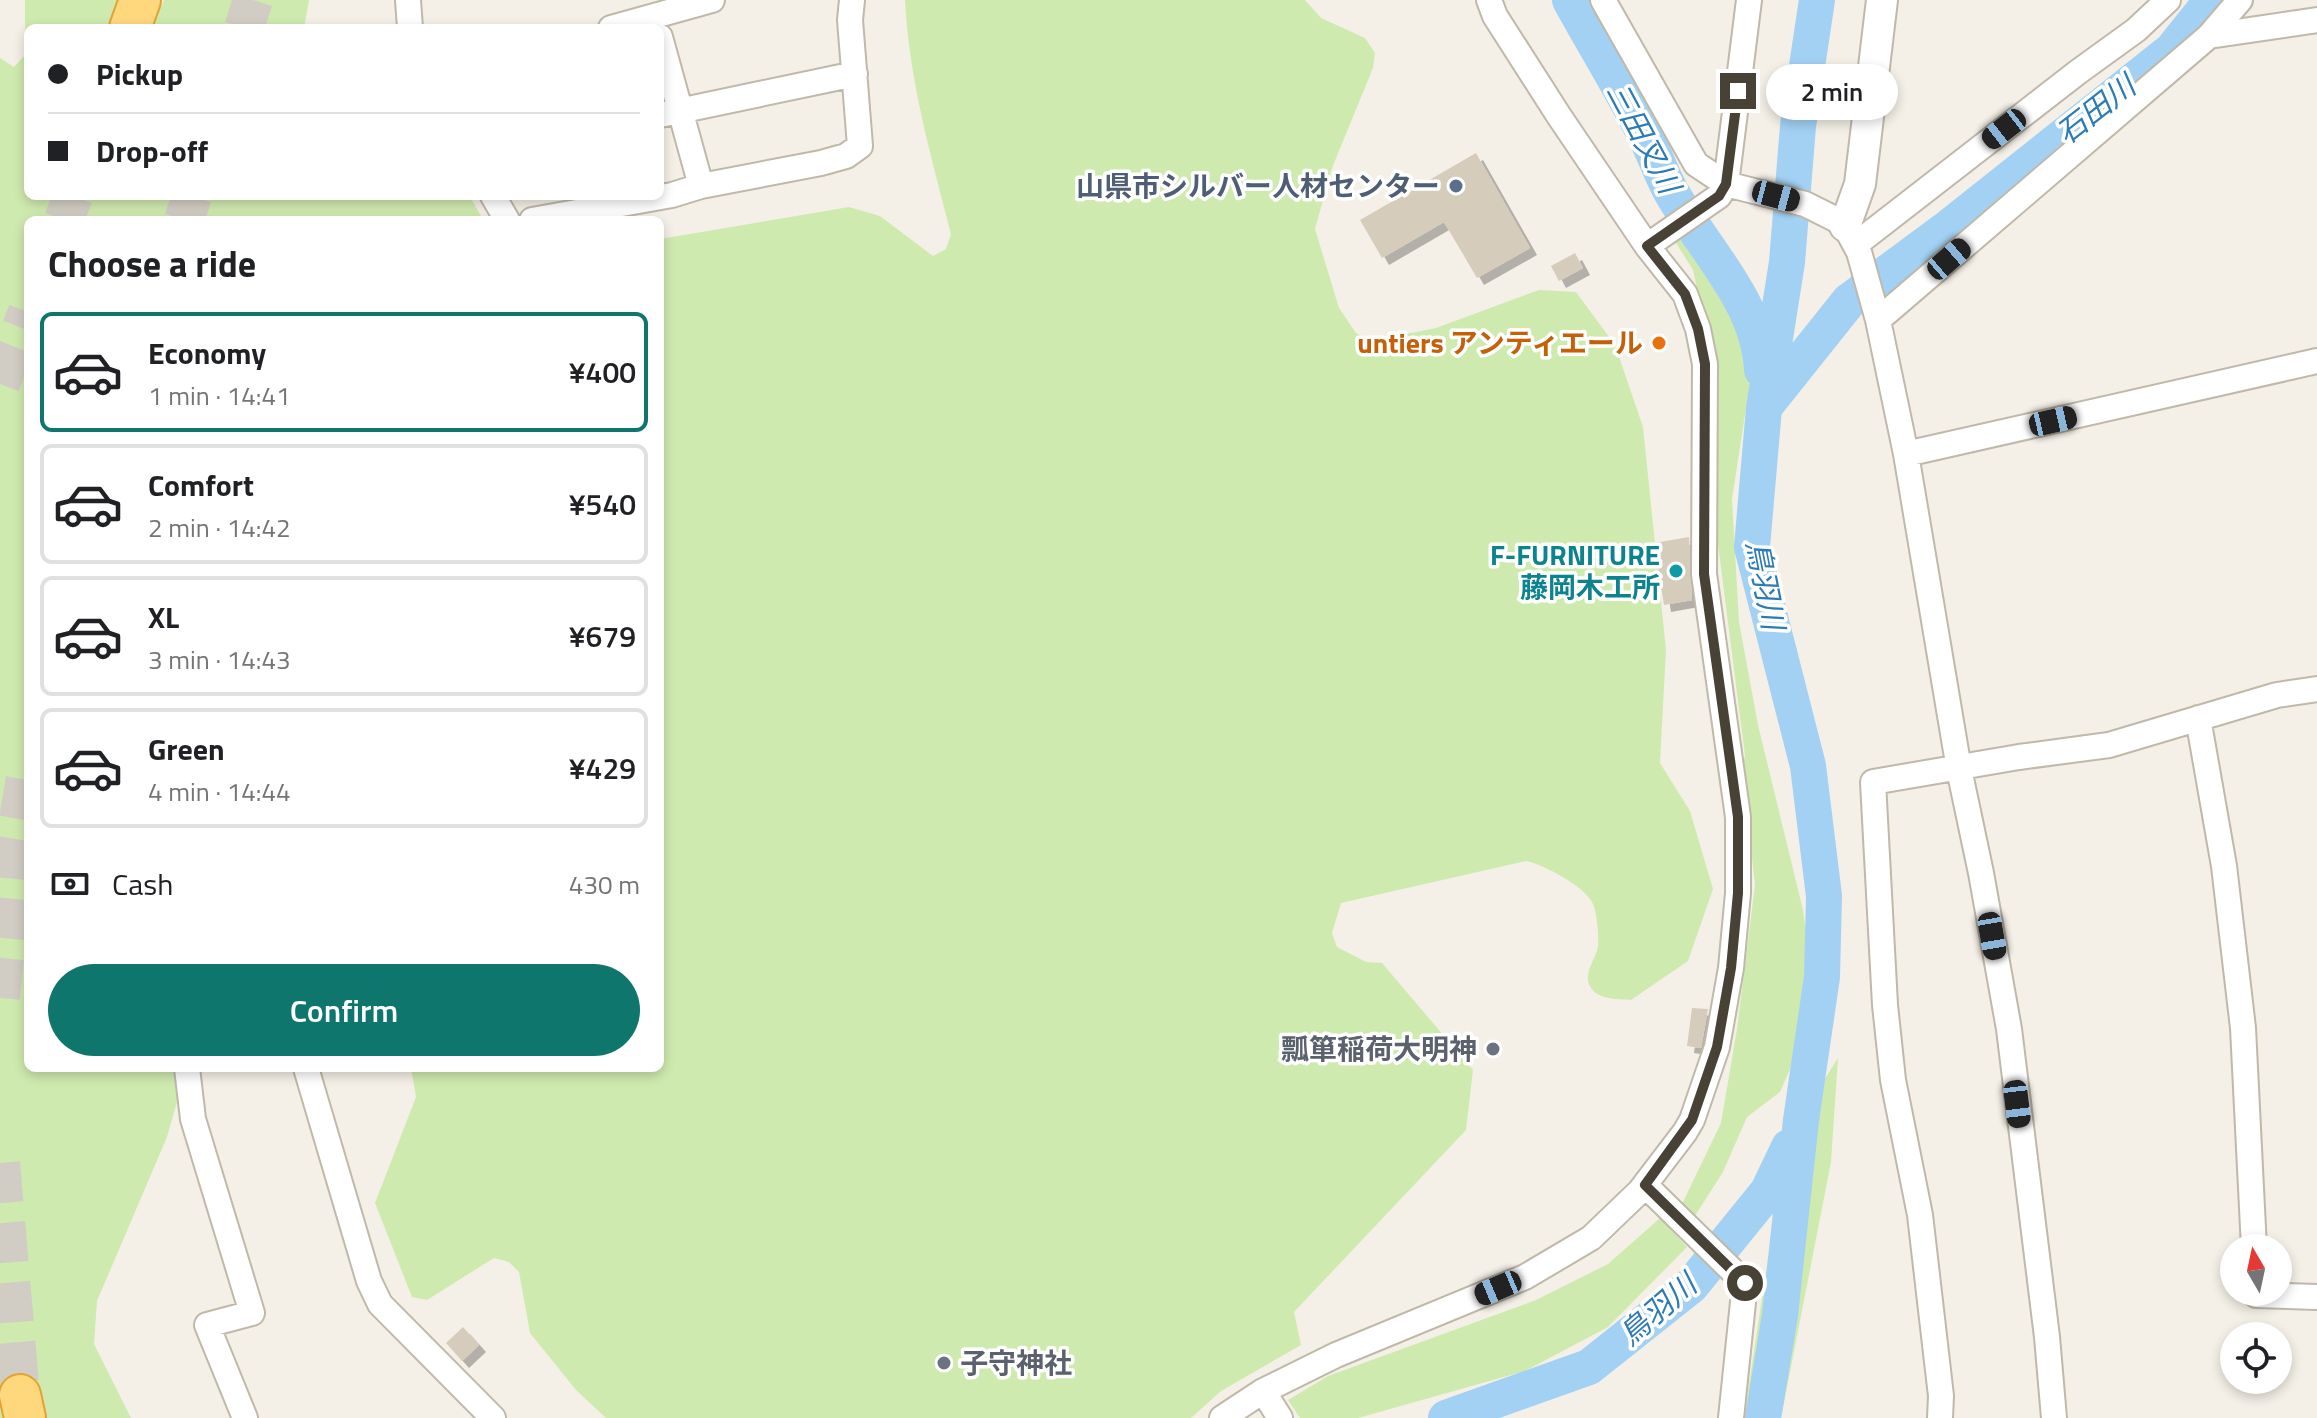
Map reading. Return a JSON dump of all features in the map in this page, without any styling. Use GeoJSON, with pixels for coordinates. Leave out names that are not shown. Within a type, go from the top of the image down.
{"type":"FeatureCollection","features":[{"type":"Feature","properties":{"kind":"highway"},"geometry":{"type":"LineString","coordinates":[[131,24],[140,0]]}},
{"type":"Feature","properties":{"kind":"street"},"geometry":{"type":"LineString","coordinates":[[408,0],[410,24]]}},
{"type":"Feature","properties":{"kind":"street"},"geometry":{"type":"LineString","coordinates":[[633,24],[655,20],[712,0]]}},
{"type":"Feature","properties":{"kind":"street"},"geometry":{"type":"LineString","coordinates":[[664,196],[701,186],[821,163],[846,156],[860,146],[850,20],[852,0]]}},
{"type":"Feature","properties":{"kind":"street"},"geometry":{"type":"LineString","coordinates":[[1222,1418],[1336,1355],[1525,1277],[1591,1238],[1645,1185],[1692,1120],[1717,1047],[1731,968],[1738,893],[1738,817],[1704,574],[1705,364],[1698,329],[1685,294],[1652,242],[1559,116],[1495,16],[1489,0]]}},
{"type":"Feature","properties":{"kind":"street"},"geometry":{"type":"LineString","coordinates":[[1603,0],[1696,164],[1731,189],[1805,204],[1849,236]]}},
{"type":"Feature","properties":{"kind":"street"},"geometry":{"type":"LineString","coordinates":[[1731,189],[1749,0]]}},
{"type":"Feature","properties":{"kind":"street"},"geometry":{"type":"LineString","coordinates":[[1882,0],[1860,184],[1849,236],[1877,315],[1906,454],[1959,769],[2009,1029],[2054,1418]]}},
{"type":"Feature","properties":{"kind":"street"},"geometry":{"type":"LineString","coordinates":[[1849,236],[2136,30],[2168,0]]}},
{"type":"Feature","properties":{"kind":"street"},"geometry":{"type":"LineString","coordinates":[[1877,315],[2209,36],[2240,0]]}},
{"type":"Feature","properties":{"kind":"street"},"geometry":{"type":"LineString","coordinates":[[2209,36],[2317,20]]}},
{"type":"Feature","properties":{"kind":"street"},"geometry":{"type":"LineString","coordinates":[[670,113],[855,74]]}},
{"type":"Feature","properties":{"kind":"street"},"geometry":{"type":"LineString","coordinates":[[664,76],[670,113],[701,186]]}},
{"type":"Feature","properties":{"kind":"street"},"geometry":{"type":"LineString","coordinates":[[1652,242],[1731,189]]}},
{"type":"Feature","properties":{"kind":"street"},"geometry":{"type":"LineString","coordinates":[[554,216],[644,200]]}},
{"type":"Feature","properties":{"kind":"street"},"geometry":{"type":"LineString","coordinates":[[1906,454],[2317,361]]}},
{"type":"Feature","properties":{"kind":"street"},"geometry":{"type":"LineString","coordinates":[[1940,1418],[1941,1396],[1920,1215],[1893,1080],[1873,782],[2109,745],[2277,695],[2317,689]]}},
{"type":"Feature","properties":{"kind":"street"},"geometry":{"type":"LineString","coordinates":[[2198,718],[2224,866],[2243,1028],[2253,1234]]}},
{"type":"Feature","properties":{"kind":"street"},"geometry":{"type":"LineString","coordinates":[[187,1072],[193,1119],[252,1313],[207,1325],[245,1418]]}},
{"type":"Feature","properties":{"kind":"street"},"geometry":{"type":"LineString","coordinates":[[307,1072],[369,1281],[380,1304],[493,1418]]}},
{"type":"Feature","properties":{"kind":"street"},"geometry":{"type":"LineString","coordinates":[[1645,1185],[1745,1283],[1731,1418]]}},
{"type":"Feature","properties":{"kind":"street"},"geometry":{"type":"LineString","coordinates":[[2292,1296],[2317,1297]]}},
{"type":"Feature","properties":{"kind":"street"},"geometry":{"type":"LineString","coordinates":[[1264,1394],[1280,1418]]}},
{"type":"Feature","properties":{"kind":"green space"},"geometry":{"type":"Polygon","coordinates":[[[25,0],[119,0],[113,24],[25,24],[25,0]]]}},
{"type":"Feature","properties":{"kind":"green space"},"geometry":{"type":"Polygon","coordinates":[[[164,0],[309,0],[305,24],[152,24],[164,0]]]}},
{"type":"Feature","properties":{"kind":"green space"},"geometry":{"type":"Polygon","coordinates":[[[905,0],[1305,0],[1321,18],[1365,38],[1375,53],[1373,68],[1332,168],[1315,229],[1339,308],[1356,333],[1371,341],[1436,328],[1539,290],[1576,292],[1615,345],[1643,427],[1666,650],[1660,763],[1690,811],[1713,889],[1688,961],[1631,1000],[1604,997],[1591,988],[1588,973],[1598,943],[1597,919],[1589,897],[1553,871],[1533,863],[1526,861],[1341,903],[1332,933],[1337,947],[1366,962],[1382,963],[1473,1070],[1466,1130],[1294,1312],[1301,1345],[1221,1391],[1191,1418],[606,1418],[576,1390],[530,1333],[519,1272],[509,1262],[494,1258],[427,1300],[412,1297],[375,1203],[416,1097],[412,1072],[664,1072],[664,238],[849,207],[880,216],[933,256],[946,249],[951,234],[916,89],[905,0]]]}},
{"type":"Feature","properties":{"kind":"green space"},"geometry":{"type":"Polygon","coordinates":[[[24,56],[24,200],[472,200],[481,216],[24,216],[24,1072],[175,1072],[181,1088],[167,1137],[97,1301],[94,1344],[131,1418],[0,1418],[0,58],[14,67],[24,56]]]}},
{"type":"Feature","properties":{"kind":"green space"},"geometry":{"type":"Polygon","coordinates":[[[1688,233],[1722,282],[1748,341],[1751,376],[1732,499],[1739,622],[1758,725],[1803,910],[1810,966],[1791,1067],[1780,1092],[1747,1117],[1723,1172],[1693,1219],[1681,1206],[1721,1123],[1737,1029],[1755,885],[1742,764],[1745,756],[1718,544],[1718,455],[1712,357],[1693,270],[1676,243],[1688,233]]]}},
{"type":"Feature","properties":{"kind":"green space"},"geometry":{"type":"Polygon","coordinates":[[[1838,1058],[1831,1162],[1781,1418],[1744,1418],[1768,1258],[1812,1159],[1821,1085],[1838,1058]]]}},
{"type":"Feature","properties":{"kind":"green space"},"geometry":{"type":"Polygon","coordinates":[[[1660,1218],[1687,1247],[1608,1327],[1525,1371],[1358,1418],[1300,1418],[1288,1400],[1328,1376],[1536,1300],[1608,1264],[1660,1218]]]}},
{"type":"Feature","properties":{"kind":"building","name":"山県市シルバー人材センター"},"geometry":{"type":"Polygon","coordinates":[[[1476,153],[1530,248],[1477,278],[1444,222],[1382,258],[1360,220],[1476,153]]]}},
{"type":"Feature","properties":{"kind":"building"},"geometry":{"type":"Polygon","coordinates":[[[1575,253],[1583,268],[1559,281],[1551,266],[1575,253]]]}},
{"type":"Feature","properties":{"kind":"building","name":"F-FURNITURE 藤岡木工所"},"geometry":{"type":"Polygon","coordinates":[[[1689,537],[1692,600],[1664,605],[1654,543],[1689,537]]]}},
{"type":"Feature","properties":{"kind":"building"},"geometry":{"type":"Polygon","coordinates":[[[1692,1008],[1708,1009],[1701,1048],[1687,1046],[1692,1008]]]}},
{"type":"Feature","properties":{"kind":"building"},"geometry":{"type":"Polygon","coordinates":[[[463,1327],[479,1345],[462,1361],[446,1343],[463,1327]]]}},
{"type":"Feature","properties":{"kind":"waterway","name":"三田叉川"},"geometry":{"type":"LineString","coordinates":[[1570,0],[1633,111],[1669,188],[1740,297],[1751,320],[1762,370]]}},
{"type":"Feature","properties":{"kind":"waterway","name":"鳥羽川"},"geometry":{"type":"LineString","coordinates":[[1763,1418],[1780,1315],[1801,1120],[1822,977],[1824,896],[1808,766],[1752,547],[1764,408],[1787,262],[1798,126],[1817,0]]}},
{"type":"Feature","properties":{"kind":"waterway","name":"石田川"},"geometry":{"type":"LineString","coordinates":[[1766,405],[1849,301],[1945,230],[2172,50],[2212,0]]}},
{"type":"Feature","properties":{"kind":"waterway","name":"鳥羽川"},"geometry":{"type":"LineString","coordinates":[[1446,1418],[1589,1367],[1691,1286],[1768,1191],[1789,1147]]}},
{"type":"Feature","properties":{"kind":"tunnel"},"geometry":{"type":"LineString","coordinates":[[245,24],[253,0]]}},
{"type":"Feature","properties":{"kind":"tunnel"},"geometry":{"type":"LineString","coordinates":[[66,216],[72,200]]}},
{"type":"Feature","properties":{"kind":"tunnel"},"geometry":{"type":"LineString","coordinates":[[185,216],[191,200]]}},
{"type":"Feature","properties":{"kind":"tunnel"},"geometry":{"type":"LineString","coordinates":[[0,384],[24,322]]}},
{"type":"Feature","properties":{"kind":"tunnel"},"geometry":{"type":"LineString","coordinates":[[0,998],[14,849],[24,790]]}},
{"type":"Feature","properties":{"kind":"tunnel"},"geometry":{"type":"LineString","coordinates":[[0,1163],[20,1395]]}},
{"type":"Feature","properties":{"kind":"place","name":"山県市シルバー人材センター"},"geometry":{"type":"Point","coordinates":[1456,186]}},
{"type":"Feature","properties":{"kind":"place","name":"untiers アンティエール"},"geometry":{"type":"Point","coordinates":[1659,343]}},
{"type":"Feature","properties":{"kind":"place","name":"F-FURNITURE 藤岡木工所"},"geometry":{"type":"Point","coordinates":[1676,571]}},
{"type":"Feature","properties":{"kind":"place","name":"瓢箪稲荷大明神"},"geometry":{"type":"Point","coordinates":[1493,1049]}},
{"type":"Feature","properties":{"kind":"place","name":"子守神社"},"geometry":{"type":"Point","coordinates":[944,1363]}},
{"type":"Feature","properties":{"kind":"route"},"geometry":{"type":"LineString","coordinates":[[1738,91],[1726,184],[1719,196],[1647,246],[1685,294],[1698,329],[1705,364],[1704,574],[1738,817],[1738,893],[1731,968],[1717,1047],[1692,1120],[1645,1185],[1745,1283]]}}]}
